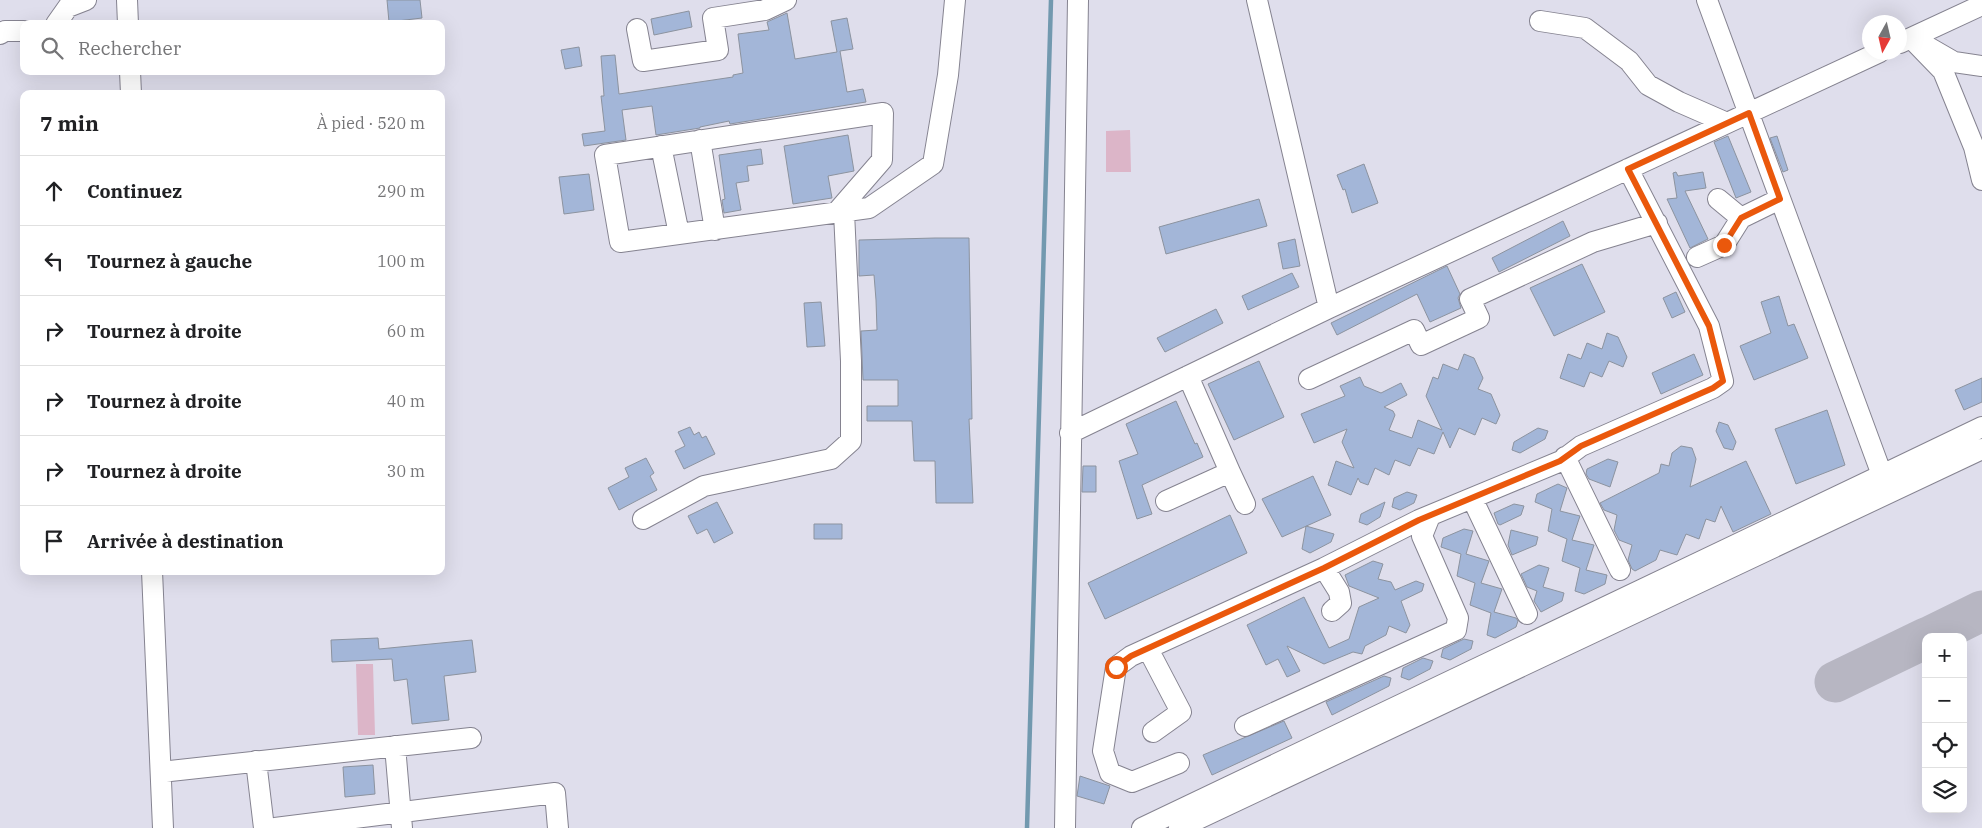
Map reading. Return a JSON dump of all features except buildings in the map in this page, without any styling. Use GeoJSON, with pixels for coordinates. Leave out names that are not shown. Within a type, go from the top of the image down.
{"type":"FeatureCollection","features":[{"type":"Feature","properties":{"kind":"street"},"geometry":{"type":"LineString","coordinates":[[59,20],[68,7],[86,0]]}},
{"type":"Feature","properties":{"kind":"street"},"geometry":{"type":"LineString","coordinates":[[126,0],[128,20]]}},
{"type":"Feature","properties":{"kind":"street"},"geometry":{"type":"LineString","coordinates":[[637,29],[643,62],[718,50],[713,18],[764,10],[786,0]]}},
{"type":"Feature","properties":{"kind":"street"},"geometry":{"type":"LineString","coordinates":[[643,519],[704,486],[831,459],[851,441],[851,361],[840,212],[882,160],[883,113],[604,155],[620,242],[715,230],[840,212],[869,208],[933,164],[948,75],[955,0]]}},
{"type":"Feature","properties":{"kind":"street"},"geometry":{"type":"LineString","coordinates":[[1064,828],[1078,0]]}},
{"type":"Feature","properties":{"kind":"street"},"geometry":{"type":"LineString","coordinates":[[1257,0],[1329,308]]}},
{"type":"Feature","properties":{"kind":"street"},"geometry":{"type":"LineString","coordinates":[[1707,0],[1882,475]]}},
{"type":"Feature","properties":{"kind":"street"},"geometry":{"type":"LineString","coordinates":[[1907,40],[1982,5]]}},
{"type":"Feature","properties":{"kind":"street"},"geometry":{"type":"LineString","coordinates":[[1540,21],[1585,28],[1630,61],[1648,85],[1679,102],[1727,123]]}},
{"type":"Feature","properties":{"kind":"street"},"geometry":{"type":"LineString","coordinates":[[0,34],[5,31],[20,31]]}},
{"type":"Feature","properties":{"kind":"street"},"geometry":{"type":"LineString","coordinates":[[1907,42],[1954,62],[1982,66]]}},
{"type":"Feature","properties":{"kind":"street"},"geometry":{"type":"LineString","coordinates":[[1907,43],[1943,71],[1974,147],[1982,180]]}},
{"type":"Feature","properties":{"kind":"street"},"geometry":{"type":"LineString","coordinates":[[1070,433],[1329,308],[1863,60]]}},
{"type":"Feature","properties":{"kind":"street"},"geometry":{"type":"LineString","coordinates":[[130,75],[131,90]]}},
{"type":"Feature","properties":{"kind":"street"},"geometry":{"type":"LineString","coordinates":[[700,140],[715,230]]}},
{"type":"Feature","properties":{"kind":"street"},"geometry":{"type":"LineString","coordinates":[[661,146],[679,234]]}},
{"type":"Feature","properties":{"kind":"street"},"geometry":{"type":"LineString","coordinates":[[1179,762],[1132,782],[1110,773],[1103,751],[1116,667],[1131,656],[1324,568],[1430,516],[1565,457],[1581,446],[1713,388],[1723,381],[1709,326],[1628,169]]}},
{"type":"Feature","properties":{"kind":"street"},"geometry":{"type":"LineString","coordinates":[[1718,198],[1741,218]]}},
{"type":"Feature","properties":{"kind":"street"},"geometry":{"type":"LineString","coordinates":[[1697,257],[1724,245],[1741,218],[1780,199]]}},
{"type":"Feature","properties":{"kind":"street"},"geometry":{"type":"LineString","coordinates":[[1310,380],[1414,330],[1421,345],[1479,318],[1470,299],[1593,242],[1657,223]]}},
{"type":"Feature","properties":{"kind":"street"},"geometry":{"type":"LineString","coordinates":[[1188,376],[1245,504]]}},
{"type":"Feature","properties":{"kind":"street"},"geometry":{"type":"LineString","coordinates":[[1142,828],[1982,427]]}},
{"type":"Feature","properties":{"kind":"street"},"geometry":{"type":"LineString","coordinates":[[1179,828],[1982,449]]}},
{"type":"Feature","properties":{"kind":"street"},"geometry":{"type":"LineString","coordinates":[[1565,457],[1620,570]]}},
{"type":"Feature","properties":{"kind":"street"},"geometry":{"type":"LineString","coordinates":[[1166,501],[1230,472]]}},
{"type":"Feature","properties":{"kind":"street"},"geometry":{"type":"LineString","coordinates":[[1472,498],[1528,614]]}},
{"type":"Feature","properties":{"kind":"street"},"geometry":{"type":"LineString","coordinates":[[1245,726],[1456,630],[1458,618],[1422,536],[1430,516]]}},
{"type":"Feature","properties":{"kind":"street"},"geometry":{"type":"LineString","coordinates":[[1324,568],[1340,592],[1341,603],[1332,611]]}},
{"type":"Feature","properties":{"kind":"street"},"geometry":{"type":"LineString","coordinates":[[152,575],[163,828]]}},
{"type":"Feature","properties":{"kind":"street"},"geometry":{"type":"LineString","coordinates":[[1148,649],[1181,712],[1153,732]]}},
{"type":"Feature","properties":{"kind":"street"},"geometry":{"type":"LineString","coordinates":[[161,772],[471,738]]}},
{"type":"Feature","properties":{"kind":"street"},"geometry":{"type":"LineString","coordinates":[[395,746],[402,820]]}},
{"type":"Feature","properties":{"kind":"street"},"geometry":{"type":"LineString","coordinates":[[256,761],[264,828]]}},
{"type":"Feature","properties":{"kind":"street"},"geometry":{"type":"LineString","coordinates":[[275,828],[402,820],[555,793],[558,828]]}},
{"type":"Feature","properties":{"kind":"shaded area"},"geometry":{"type":"Polygon","coordinates":[[[1130,130],[1131,172],[1106,172],[1106,131],[1130,130]]]}},
{"type":"Feature","properties":{"kind":"shaded area"},"geometry":{"type":"Polygon","coordinates":[[[356,664],[373,664],[375,735],[358,735],[356,664]]]}},
{"type":"Feature","properties":{"kind":"waterway"},"geometry":{"type":"LineString","coordinates":[[1027,828],[1051,0]]}},
{"type":"Feature","properties":{"kind":"taxiway"},"geometry":{"type":"LineString","coordinates":[[1937,633],[1982,611]]}},
{"type":"Feature","properties":{"kind":"taxiway"},"geometry":{"type":"LineString","coordinates":[[1835,682],[1922,640]]}},
{"type":"Feature","properties":{"kind":"route"},"geometry":{"type":"LineString","coordinates":[[1116,667],[1131,656],[1324,568],[1419,520],[1560,461],[1581,446],[1713,388],[1723,381],[1709,326],[1628,169],[1749,113],[1780,199],[1741,218],[1724,245]]}}]}
